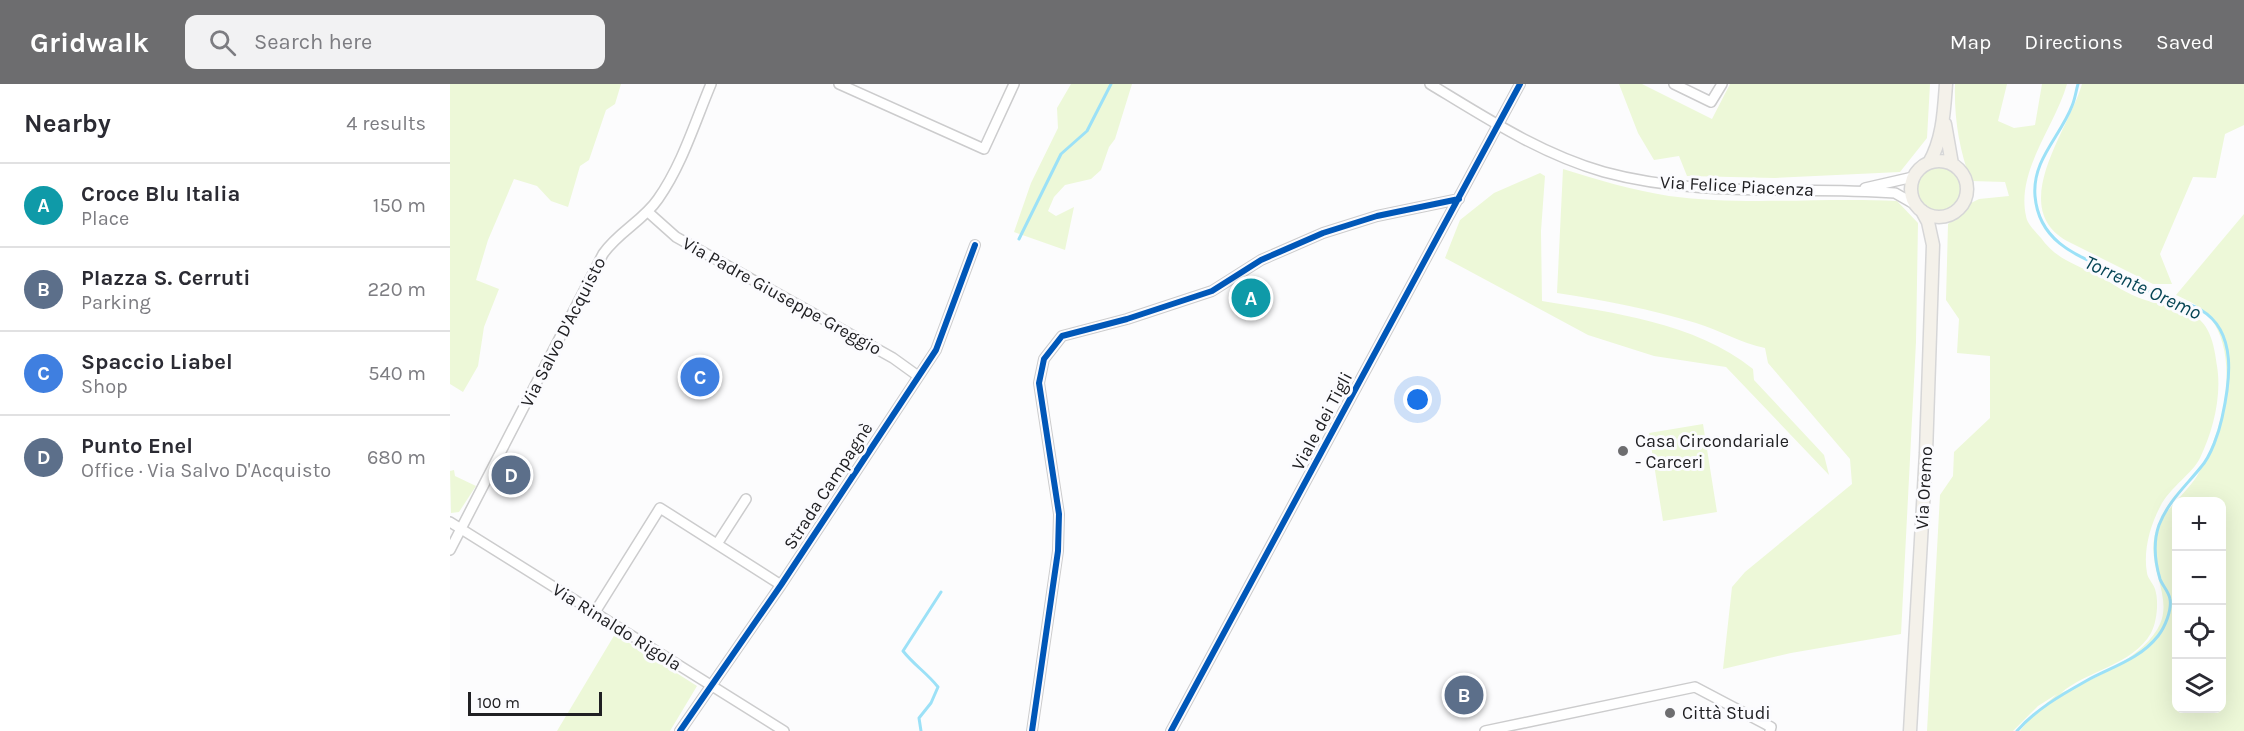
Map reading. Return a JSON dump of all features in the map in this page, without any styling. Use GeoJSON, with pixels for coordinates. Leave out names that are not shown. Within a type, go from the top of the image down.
{"type":"FeatureCollection","features":[{"type":"Feature","properties":{"kind":"main road"},"geometry":{"type":"LineString","coordinates":[[1929,163],[1937,161],[1952,164],[1964,176],[1966,193],[1960,207],[1946,216],[1938,216],[1919,208],[1911,191],[1913,177],[1929,163],[1936,150],[1944,112],[1946,84]]}},
{"type":"Feature","properties":{"kind":"main road"},"geometry":{"type":"LineString","coordinates":[[1944,112],[1952,164]]}},
{"type":"Feature","properties":{"kind":"main road","name":"Via Oremo"},"geometry":{"type":"LineString","coordinates":[[1910,731],[1926,453],[1934,245],[1928,222],[1919,208]]}},
{"type":"Feature","properties":{"kind":"main road","name":"Via Oremo"},"geometry":{"type":"LineString","coordinates":[[1934,245],[1946,216]]}},
{"type":"Feature","properties":{"kind":"street","name":"Via Salvo D'Acquisto"},"geometry":{"type":"LineString","coordinates":[[450,550],[603,254],[615,238],[648,212],[672,175],[711,84]]}},
{"type":"Feature","properties":{"kind":"street"},"geometry":{"type":"LineString","coordinates":[[839,84],[984,149],[1014,84]]}},
{"type":"Feature","properties":{"kind":"street","name":"Via Felice Piacenza"},"geometry":{"type":"LineString","coordinates":[[1430,84],[1497,125],[1546,151],[1604,172],[1653,182],[1702,188],[1895,193],[1919,208]]}},
{"type":"Feature","properties":{"kind":"street","name":"Viale dei Tigli"},"geometry":{"type":"LineString","coordinates":[[1171,731],[1520,84]]}},
{"type":"Feature","properties":{"kind":"street"},"geometry":{"type":"LineString","coordinates":[[1674,84],[1711,102],[1722,84]]}},
{"type":"Feature","properties":{"kind":"street","name":"Via Felice Piacenza"},"geometry":{"type":"LineString","coordinates":[[1851,191],[1913,177]]}},
{"type":"Feature","properties":{"kind":"street"},"geometry":{"type":"LineString","coordinates":[[1032,731],[1058,551],[1059,514],[1039,383],[1044,359],[1062,336],[1127,319],[1212,291],[1261,260],[1323,233],[1377,216],[1459,199]]}},
{"type":"Feature","properties":{"kind":"street","name":"Via Padre Giuseppe Greggio"},"geometry":{"type":"LineString","coordinates":[[648,212],[676,237],[893,358],[918,376]]}},
{"type":"Feature","properties":{"kind":"street","name":"Strada Campagnè"},"geometry":{"type":"LineString","coordinates":[[680,731],[781,585],[936,350],[975,244]]}},
{"type":"Feature","properties":{"kind":"street"},"geometry":{"type":"LineString","coordinates":[[717,544],[746,499]]}},
{"type":"Feature","properties":{"kind":"street"},"geometry":{"type":"LineString","coordinates":[[595,612],[660,507],[781,585]]}},
{"type":"Feature","properties":{"kind":"street","name":"Via Rinaldo Rigola"},"geometry":{"type":"LineString","coordinates":[[450,522],[784,731]]}},
{"type":"Feature","properties":{"kind":"street"},"geometry":{"type":"LineString","coordinates":[[1485,731],[1695,687],[1771,727],[1770,731]]}},
{"type":"Feature","properties":{"kind":"green space"},"geometry":{"type":"Polygon","coordinates":[[[450,84],[621,84],[615,104],[606,110],[589,160],[580,166],[568,207],[551,201],[537,186],[514,179],[488,240],[476,280],[499,289],[484,327],[478,366],[463,392],[450,384],[450,84]]]}},
{"type":"Feature","properties":{"kind":"green space"},"geometry":{"type":"Polygon","coordinates":[[[1071,84],[1132,84],[1115,139],[1109,147],[1101,170],[1091,179],[1065,185],[1054,197],[1048,211],[1056,216],[1074,207],[1065,250],[1014,232],[1031,183],[1058,128],[1057,108],[1071,84]]]}},
{"type":"Feature","properties":{"kind":"green space"},"geometry":{"type":"Polygon","coordinates":[[[1619,84],[1642,84],[1712,119],[1730,84],[1930,84],[1927,138],[1900,172],[1775,178],[1687,176],[1679,156],[1654,160],[1638,133],[1619,84]]]}},
{"type":"Feature","properties":{"kind":"green space"},"geometry":{"type":"Polygon","coordinates":[[[1955,84],[2007,84],[1998,121],[2014,128],[2035,125],[2042,84],[2067,84],[2026,182],[2024,199],[2028,222],[2053,251],[2066,260],[2138,298],[2181,309],[2194,315],[2207,330],[2215,354],[2218,389],[2209,436],[2197,464],[2164,500],[2153,522],[2148,539],[2147,573],[2157,599],[2156,617],[2151,633],[2133,653],[2071,685],[2061,693],[2117,666],[2143,646],[2153,636],[2163,613],[2162,591],[2156,568],[2154,544],[2156,531],[2172,506],[2172,713],[2226,713],[2226,497],[2180,497],[2197,476],[2221,419],[2227,375],[2225,354],[2220,334],[2207,313],[2176,295],[2244,214],[2244,731],[2020,731],[2031,717],[2057,694],[2038,706],[2013,731],[1927,731],[1940,495],[1953,476],[1954,452],[1990,418],[1990,356],[1957,353],[1959,319],[1946,300],[1948,224],[1969,204],[1979,199],[2009,196],[2005,182],[1971,181],[1960,145],[1956,121],[1955,84]]]}},
{"type":"Feature","properties":{"kind":"green space"},"geometry":{"type":"Polygon","coordinates":[[[2082,84],[2244,84],[2244,125],[2225,134],[2216,178],[2193,177],[2160,254],[2172,284],[2153,284],[2067,241],[2050,226],[2042,208],[2042,188],[2047,166],[2082,84]]]}},
{"type":"Feature","properties":{"kind":"green space"},"geometry":{"type":"Polygon","coordinates":[[[1939,167],[1948,168],[1955,173],[1960,180],[1960,198],[1955,205],[1948,210],[1939,211],[1930,210],[1923,205],[1918,198],[1917,189],[1918,180],[1923,173],[1930,168],[1939,167]]]}},
{"type":"Feature","properties":{"kind":"green space"},"geometry":{"type":"Polygon","coordinates":[[[1563,169],[1642,191],[1697,199],[1897,201],[1918,223],[1916,342],[1901,634],[1791,653],[1723,669],[1732,587],[1745,572],[1852,484],[1850,459],[1768,363],[1765,348],[1661,313],[1557,293],[1563,169]]]}},
{"type":"Feature","properties":{"kind":"green space"},"geometry":{"type":"Polygon","coordinates":[[[1540,173],[1545,176],[1541,231],[1542,301],[1625,315],[1652,322],[1705,340],[1730,353],[1753,369],[1754,380],[1824,455],[1829,475],[1726,367],[1654,356],[1588,335],[1445,258],[1460,220],[1494,193],[1540,173]]]}},
{"type":"Feature","properties":{"kind":"green space"},"geometry":{"type":"Polygon","coordinates":[[[1703,424],[1717,512],[1663,521],[1649,433],[1703,424]]]}},
{"type":"Feature","properties":{"kind":"green space"},"geometry":{"type":"Polygon","coordinates":[[[454,470],[455,476],[476,486],[459,512],[451,513],[450,471],[454,470]]]}},
{"type":"Feature","properties":{"kind":"green space"},"geometry":{"type":"Polygon","coordinates":[[[615,634],[697,686],[670,731],[557,731],[615,634]]]}},
{"type":"Feature","properties":{"kind":"waterway"},"geometry":{"type":"LineString","coordinates":[[1019,239],[1061,154],[1087,131],[1111,84]]}},
{"type":"Feature","properties":{"kind":"waterway","name":"Torrente Oremo"},"geometry":{"type":"LineString","coordinates":[[2017,731],[2032,716],[2058,697],[2142,651],[2161,632],[2170,608],[2170,599],[2160,579],[2157,566],[2155,552],[2157,532],[2168,508],[2205,462],[2217,437],[2229,374],[2226,344],[2213,319],[2201,310],[2181,301],[2153,293],[2074,253],[2052,236],[2044,225],[2038,212],[2035,183],[2042,160],[2067,117],[2078,84]]}},
{"type":"Feature","properties":{"kind":"waterway"},"geometry":{"type":"LineString","coordinates":[[921,731],[919,718],[931,703],[938,687],[903,651],[941,592]]}},
{"type":"Feature","properties":{"kind":"cycle path"},"geometry":{"type":"LineString","coordinates":[[1171,731],[1520,84]]}},
{"type":"Feature","properties":{"kind":"cycle path"},"geometry":{"type":"LineString","coordinates":[[1032,731],[1058,551],[1059,514],[1039,383],[1044,359],[1062,336],[1127,319],[1212,291],[1261,260],[1323,233],[1377,216],[1459,199]]}},
{"type":"Feature","properties":{"kind":"cycle path"},"geometry":{"type":"LineString","coordinates":[[680,731],[781,585],[936,350],[975,245]]}},
{"type":"Feature","properties":{"kind":"place","name":"Croce Blu Italia"},"geometry":{"type":"Point","coordinates":[1251,298]}},
{"type":"Feature","properties":{"kind":"place","name":"Spaccio Liabel"},"geometry":{"type":"Point","coordinates":[700,377]}},
{"type":"Feature","properties":{"kind":"place","name":"Casa Circondariale - Carceri"},"geometry":{"type":"Point","coordinates":[1623,451]}},
{"type":"Feature","properties":{"kind":"place","name":"Punto Enel"},"geometry":{"type":"Point","coordinates":[511,475]}},
{"type":"Feature","properties":{"kind":"place","name":"PIazza S. Cerruti"},"geometry":{"type":"Point","coordinates":[1464,695]}},
{"type":"Feature","properties":{"kind":"place","name":"Città Studi"},"geometry":{"type":"Point","coordinates":[1670,713]}}]}
